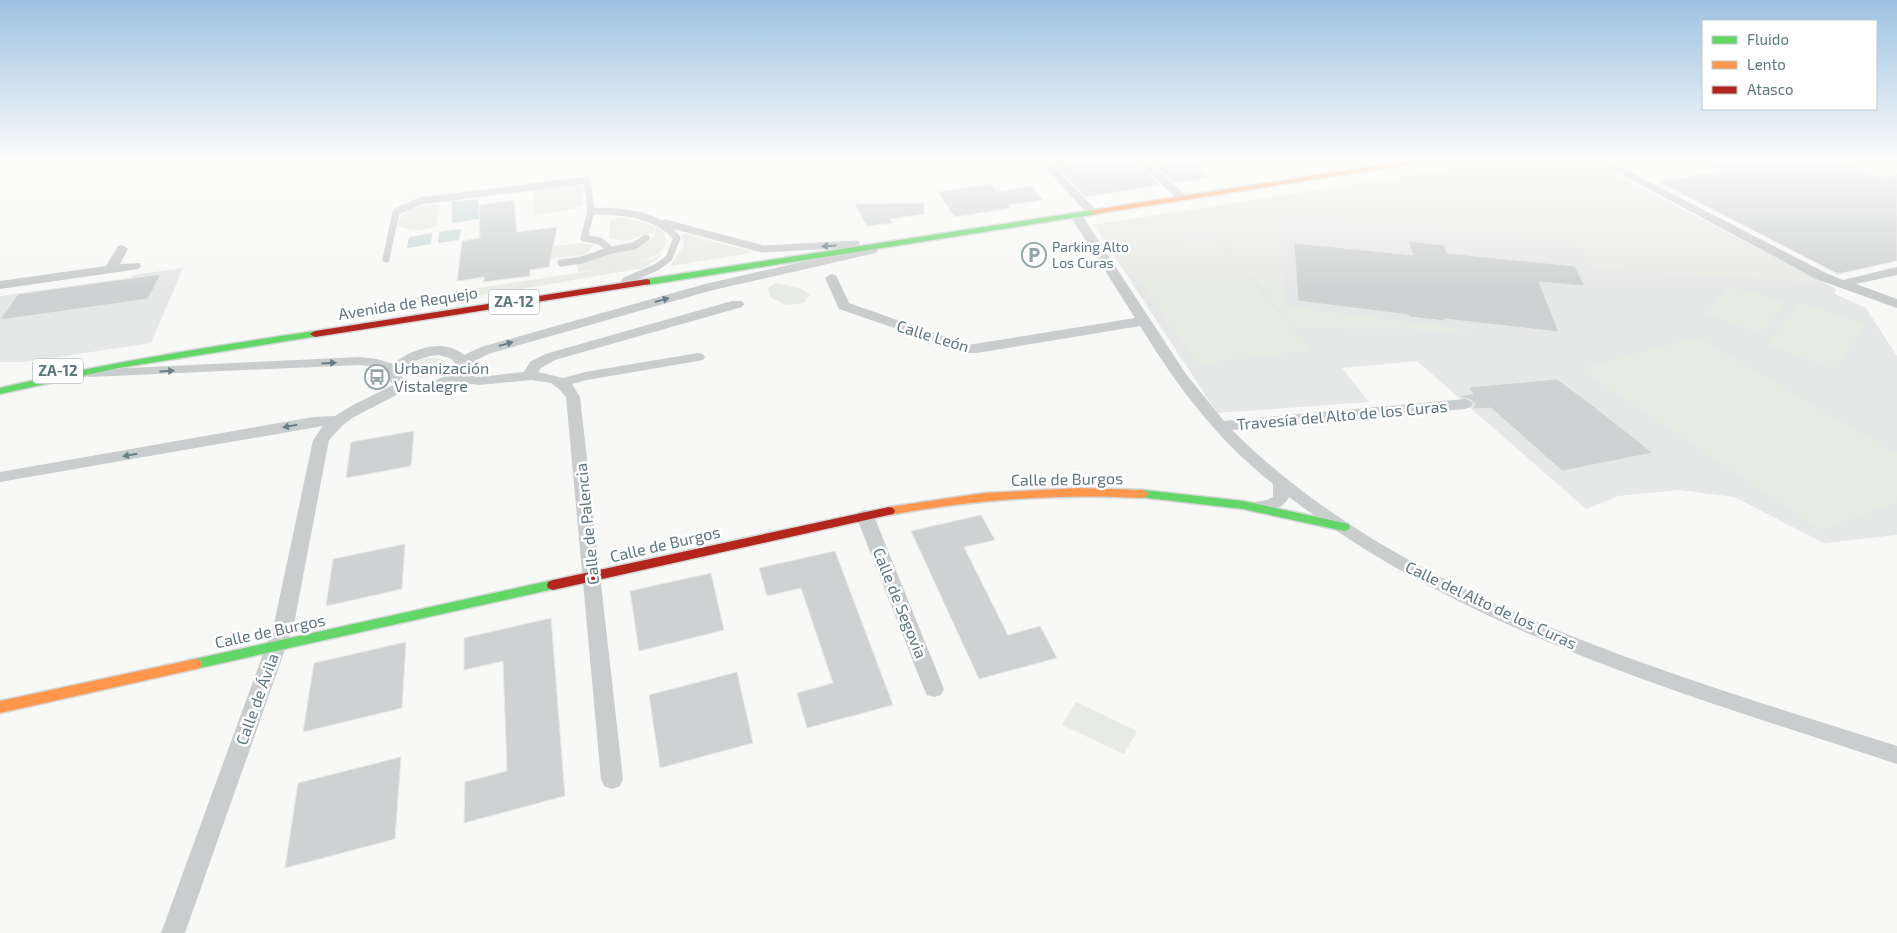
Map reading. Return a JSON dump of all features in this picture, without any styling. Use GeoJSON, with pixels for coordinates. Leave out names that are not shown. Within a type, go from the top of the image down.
{"type":"FeatureCollection","features":[{"type":"Feature","properties":{"kind":"main road","name":"Avenida de Requejo"},"geometry":{"type":"LineString","coordinates":[[0,391],[66,374],[116,365],[1142,204]]}},
{"type":"Feature","properties":{"kind":"main road","name":"Avenida de Requejo"},"geometry":{"type":"LineString","coordinates":[[16,374],[116,365]]}},
{"type":"Feature","properties":{"kind":"main road","name":"Calle de Burgos"},"geometry":{"type":"LineString","coordinates":[[0,708],[865,516],[963,500],[1057,493],[1164,496],[1213,500],[1255,507],[1344,528]]}},
{"type":"Feature","properties":{"kind":"street"},"geometry":{"type":"LineString","coordinates":[[1083,204],[1091,212]]}},
{"type":"Feature","properties":{"kind":"street"},"geometry":{"type":"LineString","coordinates":[[1684,204],[1840,284],[1897,304]]}},
{"type":"Feature","properties":{"kind":"street","name":"Calle del Alto de los Curas"},"geometry":{"type":"LineString","coordinates":[[1075,214],[1183,383],[1219,426],[1281,482],[1344,528],[1441,584],[1518,621],[1585,649],[1668,680],[1897,755]]}},
{"type":"Feature","properties":{"kind":"street"},"geometry":{"type":"LineString","coordinates":[[66,374],[354,362],[378,364],[388,368],[399,380],[429,386],[457,370],[473,356],[486,350],[692,292],[913,240]]}},
{"type":"Feature","properties":{"kind":"street"},"geometry":{"type":"LineString","coordinates":[[111,269],[122,249]]}},
{"type":"Feature","properties":{"kind":"street"},"geometry":{"type":"LineString","coordinates":[[0,285],[135,266]]}},
{"type":"Feature","properties":{"kind":"street"},"geometry":{"type":"LineString","coordinates":[[1840,284],[1897,271]]}},
{"type":"Feature","properties":{"kind":"street","name":"Calle León"},"geometry":{"type":"LineString","coordinates":[[831,278],[844,306],[967,349],[977,349],[1144,321]]}},
{"type":"Feature","properties":{"kind":"street"},"geometry":{"type":"LineString","coordinates":[[529,376],[535,366],[550,357],[737,304]]}},
{"type":"Feature","properties":{"kind":"street"},"geometry":{"type":"LineString","coordinates":[[399,380],[399,365],[408,358],[430,352],[453,353],[459,357],[457,370]]}},
{"type":"Feature","properties":{"kind":"street"},"geometry":{"type":"LineString","coordinates":[[457,370],[478,381],[529,376],[551,379],[561,384],[585,376],[698,357]]}},
{"type":"Feature","properties":{"kind":"street","name":"Calle de Ávila"},"geometry":{"type":"LineString","coordinates":[[173,933],[285,617],[319,445],[326,432],[338,421],[399,380]]}},
{"type":"Feature","properties":{"kind":"street","name":"Calle de Palencia"},"geometry":{"type":"LineString","coordinates":[[561,384],[570,391],[574,399],[612,779]]}},
{"type":"Feature","properties":{"kind":"street","name":"Travesía del Alto de los Curas"},"geometry":{"type":"LineString","coordinates":[[1219,426],[1465,404]]}},
{"type":"Feature","properties":{"kind":"street"},"geometry":{"type":"LineString","coordinates":[[0,477],[313,422],[338,421]]}},
{"type":"Feature","properties":{"kind":"street"},"geometry":{"type":"LineString","coordinates":[[1255,507],[1278,503],[1282,493],[1281,482]]}},
{"type":"Feature","properties":{"kind":"street","name":"Calle de Segovia"},"geometry":{"type":"LineString","coordinates":[[865,516],[934,689]]}},
{"type":"Feature","properties":{"kind":"lane"},"geometry":{"type":"LineString","coordinates":[[386,259],[396,212],[414,204]]}},
{"type":"Feature","properties":{"kind":"lane"},"geometry":{"type":"LineString","coordinates":[[590,204],[591,211],[584,238],[600,241],[611,250]]}},
{"type":"Feature","properties":{"kind":"lane","name":"Avenida de Requejo"},"geometry":{"type":"LineString","coordinates":[[591,211],[618,212],[749,247],[763,249],[913,240]]}},
{"type":"Feature","properties":{"kind":"lane"},"geometry":{"type":"LineString","coordinates":[[604,288],[636,277],[657,267],[669,258],[677,238],[672,230],[660,222]]}},
{"type":"Feature","properties":{"kind":"lane"},"geometry":{"type":"LineString","coordinates":[[561,263],[582,260],[611,250],[634,246],[646,238]]}},
{"type":"Feature","properties":{"kind":"shaded area"},"geometry":{"type":"Polygon","coordinates":[[[439,204],[436,226],[417,230],[407,229],[398,225],[403,214],[408,211],[420,206],[439,204]]]}},
{"type":"Feature","properties":{"kind":"shaded area"},"geometry":{"type":"Polygon","coordinates":[[[452,204],[478,204],[479,219],[452,223],[452,204]]]}},
{"type":"Feature","properties":{"kind":"shaded area"},"geometry":{"type":"Polygon","coordinates":[[[533,204],[583,204],[575,209],[533,215],[533,204]]]}},
{"type":"Feature","properties":{"kind":"shaded area"},"geometry":{"type":"Polygon","coordinates":[[[1231,204],[1672,204],[1836,289],[1835,294],[1866,308],[1897,356],[1897,535],[1824,543],[1734,497],[1680,490],[1618,496],[1586,509],[1417,361],[1342,368],[1369,402],[1217,413],[1094,225],[1231,204]]]}},
{"type":"Feature","properties":{"kind":"shaded area"},"geometry":{"type":"Polygon","coordinates":[[[1231,204],[1670,204],[1817,282],[1611,270],[1588,263],[1583,250],[1549,238],[1283,216],[1284,306],[1480,331],[1294,328],[1217,231],[1108,245],[1094,225],[1231,204]]]}},
{"type":"Feature","properties":{"kind":"shaded area"},"geometry":{"type":"Polygon","coordinates":[[[621,217],[653,225],[665,233],[666,240],[661,251],[650,258],[630,264],[653,259],[664,251],[657,259],[643,268],[521,289],[397,307],[398,300],[604,269],[578,272],[577,263],[642,245],[651,240],[656,233],[624,241],[609,238],[610,220],[621,217]]]}},
{"type":"Feature","properties":{"kind":"shaded area"},"geometry":{"type":"Polygon","coordinates":[[[461,229],[459,240],[438,243],[439,232],[461,229]]]}},
{"type":"Feature","properties":{"kind":"shaded area"},"geometry":{"type":"Polygon","coordinates":[[[432,233],[431,244],[407,248],[409,237],[432,233]]]}},
{"type":"Feature","properties":{"kind":"shaded area"},"geometry":{"type":"Polygon","coordinates":[[[685,234],[750,251],[750,253],[670,266],[684,245],[682,235],[685,234]]]}},
{"type":"Feature","properties":{"kind":"shaded area"},"geometry":{"type":"Polygon","coordinates":[[[1213,237],[1311,350],[1198,364],[1115,247],[1213,237]]]}},
{"type":"Feature","properties":{"kind":"shaded area"},"geometry":{"type":"Polygon","coordinates":[[[581,243],[593,245],[589,252],[584,255],[549,259],[549,247],[581,243]]]}},
{"type":"Feature","properties":{"kind":"shaded area"},"geometry":{"type":"Polygon","coordinates":[[[183,268],[151,343],[25,362],[0,362],[0,296],[131,278],[133,275],[183,268]]]}},
{"type":"Feature","properties":{"kind":"shaded area"},"geometry":{"type":"Polygon","coordinates":[[[776,283],[799,288],[810,295],[803,303],[786,305],[770,297],[768,288],[776,283]]]}},
{"type":"Feature","properties":{"kind":"shaded area"},"geometry":{"type":"Polygon","coordinates":[[[1729,285],[1785,303],[1763,334],[1705,314],[1729,285]]]}},
{"type":"Feature","properties":{"kind":"shaded area"},"geometry":{"type":"Polygon","coordinates":[[[1800,303],[1865,324],[1835,369],[1767,345],[1800,303]]]}},
{"type":"Feature","properties":{"kind":"shaded area"},"geometry":{"type":"Polygon","coordinates":[[[1697,337],[1897,454],[1897,502],[1821,530],[1581,369],[1697,337]]]}},
{"type":"Feature","properties":{"kind":"shaded area"},"geometry":{"type":"Polygon","coordinates":[[[437,358],[447,362],[446,368],[438,373],[428,377],[419,377],[410,373],[410,368],[419,361],[437,358]]]}},
{"type":"Feature","properties":{"kind":"shaded area"},"geometry":{"type":"Polygon","coordinates":[[[1076,702],[1137,731],[1124,754],[1062,725],[1076,702]]]}},
{"type":"Feature","properties":{"kind":"building"},"geometry":{"type":"Polygon","coordinates":[[[514,204],[517,232],[557,227],[549,267],[530,270],[530,276],[483,282],[485,277],[457,281],[462,241],[480,238],[479,205],[514,204]]]}},
{"type":"Feature","properties":{"kind":"building"},"geometry":{"type":"Polygon","coordinates":[[[855,204],[924,204],[924,214],[890,219],[893,223],[867,226],[855,204]]]}},
{"type":"Feature","properties":{"kind":"building"},"geometry":{"type":"Polygon","coordinates":[[[946,204],[1019,204],[1008,205],[1011,208],[955,217],[946,204]]]}},
{"type":"Feature","properties":{"kind":"building"},"geometry":{"type":"Polygon","coordinates":[[[1701,204],[1897,204],[1897,261],[1838,274],[1701,204]]]}},
{"type":"Feature","properties":{"kind":"building"},"geometry":{"type":"Polygon","coordinates":[[[1408,241],[1444,245],[1447,253],[1575,266],[1585,286],[1539,282],[1559,332],[1445,319],[1446,321],[1410,317],[1410,315],[1298,301],[1294,243],[1413,255],[1408,241]]]}},
{"type":"Feature","properties":{"kind":"building"},"geometry":{"type":"Polygon","coordinates":[[[161,274],[148,299],[0,320],[18,294],[161,274]]]}},
{"type":"Feature","properties":{"kind":"building"},"geometry":{"type":"Polygon","coordinates":[[[1557,379],[1653,453],[1562,471],[1491,408],[1472,409],[1475,404],[1471,400],[1457,396],[1473,394],[1468,387],[1557,379]]]}},
{"type":"Feature","properties":{"kind":"building"},"geometry":{"type":"Polygon","coordinates":[[[414,431],[411,466],[346,478],[351,442],[414,431]]]}},
{"type":"Feature","properties":{"kind":"building"},"geometry":{"type":"Polygon","coordinates":[[[981,515],[995,540],[964,547],[1008,635],[1040,626],[1057,658],[979,679],[911,531],[981,515]]]}},
{"type":"Feature","properties":{"kind":"building"},"geometry":{"type":"Polygon","coordinates":[[[405,544],[402,589],[326,606],[333,559],[405,544]]]}},
{"type":"Feature","properties":{"kind":"building"},"geometry":{"type":"Polygon","coordinates":[[[835,551],[893,705],[807,728],[797,693],[833,683],[801,588],[767,596],[759,568],[835,551]]]}},
{"type":"Feature","properties":{"kind":"building"},"geometry":{"type":"Polygon","coordinates":[[[711,573],[724,630],[639,651],[630,591],[711,573]]]}},
{"type":"Feature","properties":{"kind":"building"},"geometry":{"type":"Polygon","coordinates":[[[551,618],[565,796],[464,823],[465,782],[507,771],[503,661],[464,670],[464,638],[551,618]]]}},
{"type":"Feature","properties":{"kind":"building"},"geometry":{"type":"Polygon","coordinates":[[[406,642],[402,708],[303,732],[314,663],[406,642]]]}},
{"type":"Feature","properties":{"kind":"building"},"geometry":{"type":"Polygon","coordinates":[[[737,672],[753,743],[660,768],[649,695],[737,672]]]}},
{"type":"Feature","properties":{"kind":"building"},"geometry":{"type":"Polygon","coordinates":[[[401,757],[395,839],[285,868],[298,783],[401,757]]]}},
{"type":"Feature","properties":{"kind":"traffic: fast"},"geometry":{"type":"LineString","coordinates":[[647,282],[1094,212]]}},
{"type":"Feature","properties":{"kind":"traffic: fast"},"geometry":{"type":"LineString","coordinates":[[0,391],[118,365],[315,334]]}},
{"type":"Feature","properties":{"kind":"traffic: fast"},"geometry":{"type":"LineString","coordinates":[[1143,494],[1243,505],[1344,527]]}},
{"type":"Feature","properties":{"kind":"traffic: fast"},"geometry":{"type":"LineString","coordinates":[[195,664],[553,585]]}},
{"type":"Feature","properties":{"kind":"traffic: slow"},"geometry":{"type":"LineString","coordinates":[[1094,212],[1148,204]]}},
{"type":"Feature","properties":{"kind":"traffic: slow"},"geometry":{"type":"LineString","coordinates":[[889,511],[952,501],[1016,494],[1048,492],[1143,494]]}},
{"type":"Feature","properties":{"kind":"traffic: slow"},"geometry":{"type":"LineString","coordinates":[[0,707],[195,664]]}},
{"type":"Feature","properties":{"kind":"traffic: jam"},"geometry":{"type":"LineString","coordinates":[[315,334],[647,282]]}},
{"type":"Feature","properties":{"kind":"traffic: jam"},"geometry":{"type":"LineString","coordinates":[[553,585],[889,511]]}},
{"type":"Feature","properties":{"kind":"place","name":"Parking Alto Los Curas"},"geometry":{"type":"Point","coordinates":[1034,255]}},
{"type":"Feature","properties":{"kind":"place","name":"Urbanización Vistalegre"},"geometry":{"type":"Point","coordinates":[377,377]}}]}
